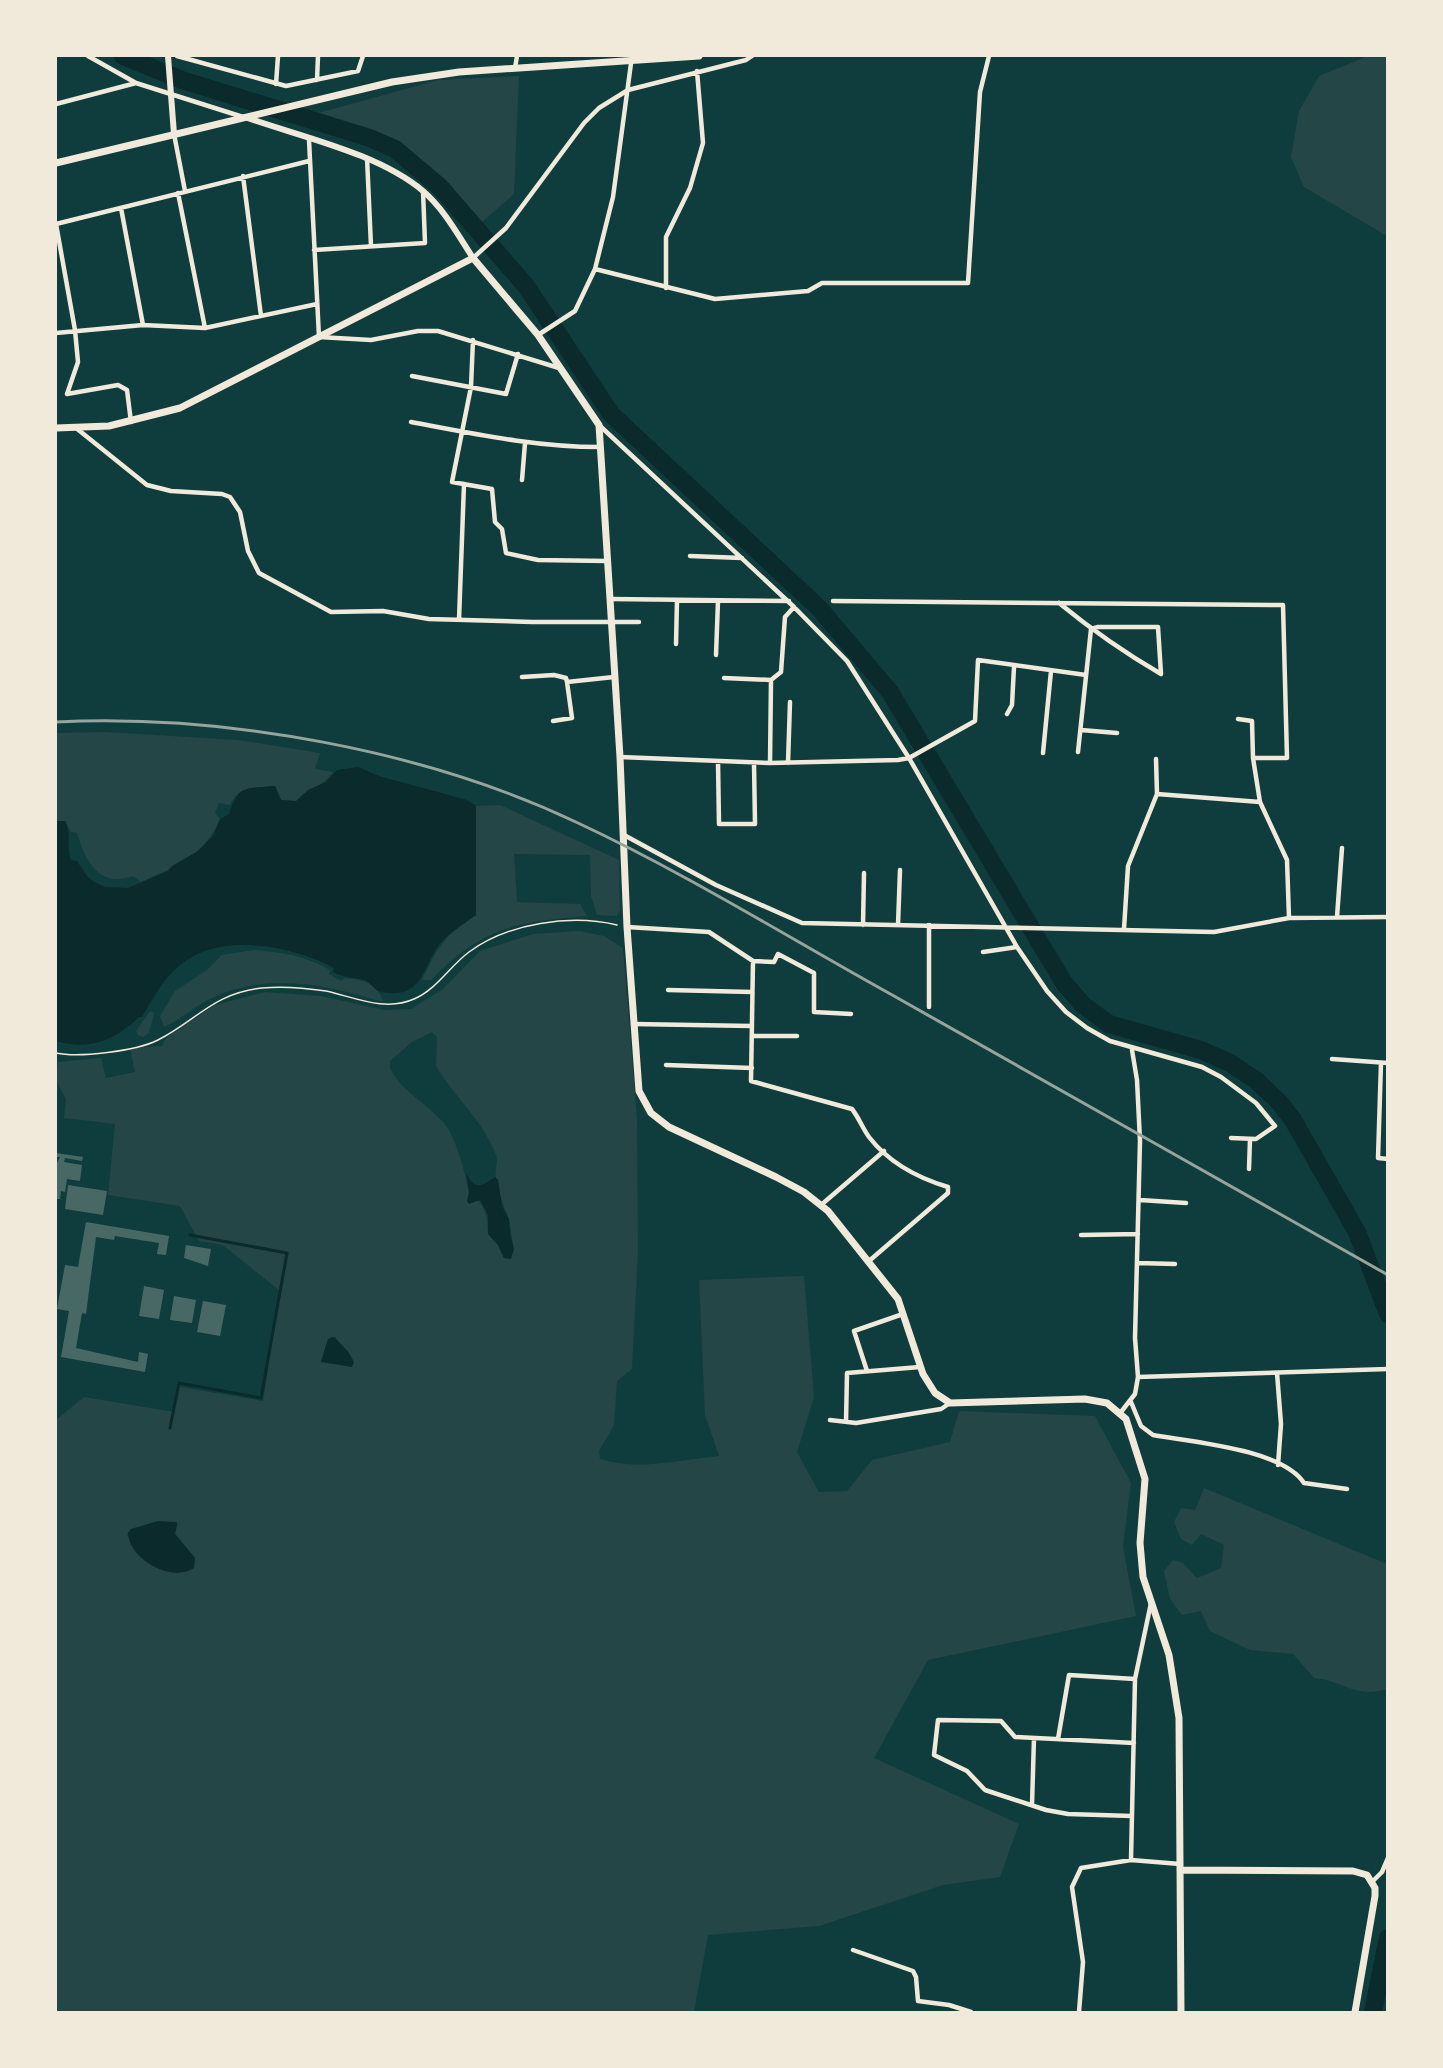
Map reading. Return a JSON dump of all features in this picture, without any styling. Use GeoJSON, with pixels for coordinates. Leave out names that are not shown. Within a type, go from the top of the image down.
{"type":"FeatureCollection","features":[{"type":"Feature","properties":{"kind":"main road"},"geometry":{"type":"LineString","coordinates":[[56,163],[392,82],[632,58],[699,56]]}},
{"type":"Feature","properties":{"kind":"main road"},"geometry":{"type":"LineString","coordinates":[[56,428],[131,422],[180,408],[473,258],[540,334],[599,425],[620,757],[627,927],[639,1091],[651,1113],[669,1127],[776,1177],[821,1205],[892,1290],[903,1314],[928,1386],[941,1399],[950,1403],[1085,1399],[1107,1403],[1121,1412],[1126,1419],[1145,1479],[1140,1543],[1143,1577],[1169,1655],[1179,1718],[1181,2013]]}},
{"type":"Feature","properties":{"kind":"main road"},"geometry":{"type":"LineString","coordinates":[[1180,1867],[1353,1871],[1367,1875],[1373,1881],[1375,1896],[1355,2013]]}},
{"type":"Feature","properties":{"kind":"street"},"geometry":{"type":"LineString","coordinates":[[87,56],[136,83],[170,92],[367,158],[396,173],[423,191],[438,206],[473,258],[506,228],[584,123],[599,108],[628,90],[746,60],[752,56]]}},
{"type":"Feature","properties":{"kind":"street"},"geometry":{"type":"LineString","coordinates":[[177,56],[286,86],[358,71],[363,56]]}},
{"type":"Feature","properties":{"kind":"street"},"geometry":{"type":"LineString","coordinates":[[276,84],[278,56]]}},
{"type":"Feature","properties":{"kind":"street"},"geometry":{"type":"LineString","coordinates":[[317,80],[318,56]]}},
{"type":"Feature","properties":{"kind":"street"},"geometry":{"type":"LineString","coordinates":[[515,68],[517,56]]}},
{"type":"Feature","properties":{"kind":"street"},"geometry":{"type":"LineString","coordinates":[[595,269],[715,299],[808,291],[822,283],[968,283],[981,92],[989,56]]}},
{"type":"Feature","properties":{"kind":"street"},"geometry":{"type":"LineString","coordinates":[[169,58],[174,134],[186,191]]}},
{"type":"Feature","properties":{"kind":"street"},"geometry":{"type":"LineString","coordinates":[[540,334],[574,311],[595,269],[613,197],[632,58]]}},
{"type":"Feature","properties":{"kind":"street"},"geometry":{"type":"LineString","coordinates":[[666,288],[666,237],[690,188],[703,143],[697,71]]}},
{"type":"Feature","properties":{"kind":"street"},"geometry":{"type":"LineString","coordinates":[[56,104],[136,83]]}},
{"type":"Feature","properties":{"kind":"street"},"geometry":{"type":"LineString","coordinates":[[309,140],[319,337],[371,340],[429,330],[473,340],[563,369]]}},
{"type":"Feature","properties":{"kind":"street"},"geometry":{"type":"LineString","coordinates":[[367,158],[370,246]]}},
{"type":"Feature","properties":{"kind":"street"},"geometry":{"type":"LineString","coordinates":[[131,422],[127,390],[118,385],[66,393],[78,362],[75,330],[56,224],[309,161]]}},
{"type":"Feature","properties":{"kind":"street"},"geometry":{"type":"LineString","coordinates":[[243,176],[261,316]]}},
{"type":"Feature","properties":{"kind":"street"},"geometry":{"type":"LineString","coordinates":[[314,250],[425,243],[423,191]]}},
{"type":"Feature","properties":{"kind":"street"},"geometry":{"type":"LineString","coordinates":[[178,193],[205,328]]}},
{"type":"Feature","properties":{"kind":"street"},"geometry":{"type":"LineString","coordinates":[[121,208],[143,325]]}},
{"type":"Feature","properties":{"kind":"street"},"geometry":{"type":"LineString","coordinates":[[56,333],[143,325],[205,328],[317,304]]}},
{"type":"Feature","properties":{"kind":"street"},"geometry":{"type":"LineString","coordinates":[[473,340],[471,387],[452,482],[492,489],[495,522],[502,529],[506,553],[538,560],[606,561]]}},
{"type":"Feature","properties":{"kind":"street"},"geometry":{"type":"LineString","coordinates":[[412,376],[506,394],[518,354]]}},
{"type":"Feature","properties":{"kind":"street"},"geometry":{"type":"LineString","coordinates":[[411,422],[525,443],[558,447],[600,447]]}},
{"type":"Feature","properties":{"kind":"street"},"geometry":{"type":"LineString","coordinates":[[599,425],[789,601],[826,637],[859,676],[911,757],[1004,926],[1047,992],[1066,1012],[1087,1028],[1132,1050],[1202,1067],[1240,1090],[1256,1103],[1275,1126],[1256,1139],[1231,1138]]}},
{"type":"Feature","properties":{"kind":"street"},"geometry":{"type":"LineString","coordinates":[[76,428],[147,485],[171,491],[222,494],[230,497],[240,512],[248,551],[259,573],[321,608],[337,613],[383,611],[412,617],[459,620],[639,622]]}},
{"type":"Feature","properties":{"kind":"street"},"geometry":{"type":"LineString","coordinates":[[522,480],[525,443]]}},
{"type":"Feature","properties":{"kind":"street"},"geometry":{"type":"LineString","coordinates":[[459,620],[464,484]]}},
{"type":"Feature","properties":{"kind":"street"},"geometry":{"type":"LineString","coordinates":[[690,556],[742,558]]}},
{"type":"Feature","properties":{"kind":"street"},"geometry":{"type":"LineString","coordinates":[[610,599],[789,601]]}},
{"type":"Feature","properties":{"kind":"street"},"geometry":{"type":"LineString","coordinates":[[675,644],[677,600]]}},
{"type":"Feature","properties":{"kind":"street"},"geometry":{"type":"LineString","coordinates":[[716,655],[718,601]]}},
{"type":"Feature","properties":{"kind":"street"},"geometry":{"type":"LineString","coordinates":[[833,601],[1283,605],[1287,758],[1253,759]]}},
{"type":"Feature","properties":{"kind":"street"},"geometry":{"type":"LineString","coordinates":[[1059,603],[1091,629],[1161,674],[1158,627],[1091,629]]}},
{"type":"Feature","properties":{"kind":"street"},"geometry":{"type":"LineString","coordinates":[[724,678],[771,680],[781,672],[785,617],[794,607]]}},
{"type":"Feature","properties":{"kind":"street"},"geometry":{"type":"LineString","coordinates":[[1078,752],[1091,629]]}},
{"type":"Feature","properties":{"kind":"street"},"geometry":{"type":"LineString","coordinates":[[620,757],[788,763],[866,762],[911,757],[975,721],[978,660],[1014,667],[1086,675]]}},
{"type":"Feature","properties":{"kind":"street"},"geometry":{"type":"LineString","coordinates":[[1007,714],[1012,705],[1014,667]]}},
{"type":"Feature","properties":{"kind":"street"},"geometry":{"type":"LineString","coordinates":[[1043,753],[1051,671]]}},
{"type":"Feature","properties":{"kind":"street"},"geometry":{"type":"LineString","coordinates":[[522,677],[554,675],[566,678],[572,718],[553,721]]}},
{"type":"Feature","properties":{"kind":"street"},"geometry":{"type":"LineString","coordinates":[[567,682],[614,677]]}},
{"type":"Feature","properties":{"kind":"street"},"geometry":{"type":"LineString","coordinates":[[770,763],[771,680]]}},
{"type":"Feature","properties":{"kind":"street"},"geometry":{"type":"LineString","coordinates":[[788,763],[790,702]]}},
{"type":"Feature","properties":{"kind":"street"},"geometry":{"type":"LineString","coordinates":[[1238,719],[1252,721],[1253,759],[1260,802],[1287,860],[1289,918]]}},
{"type":"Feature","properties":{"kind":"street"},"geometry":{"type":"LineString","coordinates":[[1081,729],[1117,733]]}},
{"type":"Feature","properties":{"kind":"street"},"geometry":{"type":"LineString","coordinates":[[1124,929],[1128,866],[1157,794],[1156,759]]}},
{"type":"Feature","properties":{"kind":"street"},"geometry":{"type":"LineString","coordinates":[[718,761],[719,824],[755,824],[754,763]]}},
{"type":"Feature","properties":{"kind":"street"},"geometry":{"type":"LineString","coordinates":[[1157,794],[1260,802]]}},
{"type":"Feature","properties":{"kind":"street"},"geometry":{"type":"LineString","coordinates":[[624,835],[707,881],[792,920],[812,924],[1046,926],[1225,931],[1289,918],[1388,917]]}},
{"type":"Feature","properties":{"kind":"street"},"geometry":{"type":"LineString","coordinates":[[1337,917],[1342,848]]}},
{"type":"Feature","properties":{"kind":"street"},"geometry":{"type":"LineString","coordinates":[[898,925],[900,870]]}},
{"type":"Feature","properties":{"kind":"street"},"geometry":{"type":"LineString","coordinates":[[863,925],[864,873]]}},
{"type":"Feature","properties":{"kind":"street"},"geometry":{"type":"LineString","coordinates":[[929,1007],[930,925]]}},
{"type":"Feature","properties":{"kind":"street"},"geometry":{"type":"LineString","coordinates":[[627,927],[708,932],[753,961],[774,962],[778,954],[814,973],[814,1012],[851,1014]]}},
{"type":"Feature","properties":{"kind":"street"},"geometry":{"type":"LineString","coordinates":[[984,952],[1017,947]]}},
{"type":"Feature","properties":{"kind":"street"},"geometry":{"type":"LineString","coordinates":[[753,961],[751,1081],[852,1109],[868,1137],[884,1151],[916,1176],[948,1187],[948,1193],[869,1261]]}},
{"type":"Feature","properties":{"kind":"street"},"geometry":{"type":"LineString","coordinates":[[668,990],[752,992]]}},
{"type":"Feature","properties":{"kind":"street"},"geometry":{"type":"LineString","coordinates":[[633,1024],[752,1026]]}},
{"type":"Feature","properties":{"kind":"street"},"geometry":{"type":"LineString","coordinates":[[752,1036],[796,1036]]}},
{"type":"Feature","properties":{"kind":"street"},"geometry":{"type":"LineString","coordinates":[[1121,1412],[1131,1401],[1138,1377],[1135,1338],[1140,1200],[1138,1095],[1132,1050]]}},
{"type":"Feature","properties":{"kind":"street"},"geometry":{"type":"LineString","coordinates":[[1332,1059],[1388,1063]]}},
{"type":"Feature","properties":{"kind":"street"},"geometry":{"type":"LineString","coordinates":[[1381,1063],[1378,1158],[1388,1159]]}},
{"type":"Feature","properties":{"kind":"street"},"geometry":{"type":"LineString","coordinates":[[666,1065],[752,1068]]}},
{"type":"Feature","properties":{"kind":"street"},"geometry":{"type":"LineString","coordinates":[[1249,1169],[1250,1139]]}},
{"type":"Feature","properties":{"kind":"street"},"geometry":{"type":"LineString","coordinates":[[821,1205],[884,1151]]}},
{"type":"Feature","properties":{"kind":"street"},"geometry":{"type":"LineString","coordinates":[[1140,1200],[1186,1203]]}},
{"type":"Feature","properties":{"kind":"street"},"geometry":{"type":"LineString","coordinates":[[1081,1235],[1138,1234]]}},
{"type":"Feature","properties":{"kind":"street"},"geometry":{"type":"LineString","coordinates":[[1138,1263],[1175,1264]]}},
{"type":"Feature","properties":{"kind":"street"},"geometry":{"type":"LineString","coordinates":[[867,1371],[854,1331],[903,1314]]}},
{"type":"Feature","properties":{"kind":"street"},"geometry":{"type":"LineString","coordinates":[[846,1422],[847,1373],[920,1367]]}},
{"type":"Feature","properties":{"kind":"street"},"geometry":{"type":"LineString","coordinates":[[1138,1377],[1388,1369]]}},
{"type":"Feature","properties":{"kind":"street"},"geometry":{"type":"LineString","coordinates":[[1277,1373],[1281,1424],[1278,1465]]}},
{"type":"Feature","properties":{"kind":"street"},"geometry":{"type":"LineString","coordinates":[[1131,1401],[1141,1426],[1153,1436],[1262,1455],[1297,1473],[1304,1483],[1347,1489]]}},
{"type":"Feature","properties":{"kind":"street"},"geometry":{"type":"LineString","coordinates":[[830,1420],[846,1422],[941,1409],[950,1403]]}},
{"type":"Feature","properties":{"kind":"street"},"geometry":{"type":"LineString","coordinates":[[1131,1860],[1135,1679],[1151,1603]]}},
{"type":"Feature","properties":{"kind":"street"},"geometry":{"type":"LineString","coordinates":[[1058,1739],[1063,1696],[1069,1675],[1135,1679]]}},
{"type":"Feature","properties":{"kind":"street"},"geometry":{"type":"LineString","coordinates":[[1132,1816],[1057,1813],[985,1790],[967,1771],[934,1755],[938,1720],[1001,1721],[1015,1737],[1134,1743]]}},
{"type":"Feature","properties":{"kind":"street"},"geometry":{"type":"LineString","coordinates":[[1032,1805],[1034,1738]]}},
{"type":"Feature","properties":{"kind":"street"},"geometry":{"type":"LineString","coordinates":[[1373,1881],[1382,1872],[1388,1858]]}},
{"type":"Feature","properties":{"kind":"street"},"geometry":{"type":"LineString","coordinates":[[1078,2013],[1083,1962],[1072,1893],[1081,1868],[1131,1860],[1180,1867]]}},
{"type":"Feature","properties":{"kind":"street"},"geometry":{"type":"LineString","coordinates":[[853,1950],[913,1971],[916,1977],[918,2001],[949,2005],[971,2013]]}},
{"type":"Feature","properties":{"kind":"path"},"geometry":{"type":"LineString","coordinates":[[56,1053],[72,1056],[94,1055],[156,1041],[214,1002],[263,988],[326,992],[385,1005],[403,1002],[423,993],[469,952],[492,936],[519,929],[585,920],[627,927]]}},
{"type":"Feature","properties":{"kind":"shaded area"},"geometry":{"type":"Polygon","coordinates":[[[1368,56],[1387,56],[1387,236],[1304,187],[1291,157],[1299,111],[1319,76],[1368,56]]]}},
{"type":"Feature","properties":{"kind":"shaded area"},"geometry":{"type":"Polygon","coordinates":[[[519,76],[514,194],[481,223],[436,175],[396,144],[370,132],[315,114],[438,80],[519,76]]]}},
{"type":"Feature","properties":{"kind":"shaded area"},"geometry":{"type":"Polygon","coordinates":[[[105,732],[238,740],[320,753],[315,769],[333,772],[316,788],[296,801],[281,800],[275,786],[243,791],[233,799],[230,805],[219,803],[215,813],[220,819],[214,832],[187,859],[141,882],[133,876],[121,879],[111,878],[96,870],[90,863],[77,833],[71,832],[65,821],[56,821],[56,733],[105,732]]]}},
{"type":"Feature","properties":{"kind":"shaded area"},"geometry":{"type":"Polygon","coordinates":[[[358,767],[379,776],[467,800],[476,806],[476,915],[452,932],[440,944],[414,986],[396,993],[382,992],[364,980],[337,974],[333,972],[334,968],[298,953],[257,946],[236,945],[215,948],[197,954],[174,970],[154,996],[142,1017],[121,1032],[91,1044],[68,1044],[56,1041],[56,821],[65,821],[71,860],[77,861],[87,876],[105,887],[128,888],[168,871],[172,866],[198,851],[213,836],[220,819],[229,814],[236,797],[244,790],[275,786],[281,800],[296,801],[308,790],[326,782],[337,770],[358,767]]]}},
{"type":"Feature","properties":{"kind":"shaded area"},"geometry":{"type":"Polygon","coordinates":[[[500,805],[619,860],[620,910],[617,916],[597,915],[591,896],[590,855],[514,854],[517,902],[580,904],[587,916],[540,921],[502,930],[467,948],[431,980],[422,980],[443,943],[476,915],[476,806],[500,805]]]}},
{"type":"Feature","properties":{"kind":"shaded area"},"geometry":{"type":"Polygon","coordinates":[[[579,931],[604,936],[623,948],[637,1119],[638,1252],[632,1369],[617,1381],[614,1425],[599,1451],[600,1459],[644,1464],[719,1456],[705,1415],[699,1280],[804,1276],[814,1397],[797,1452],[819,1492],[847,1491],[872,1460],[950,1442],[959,1411],[1095,1416],[1131,1483],[1123,1547],[1136,1616],[928,1660],[874,1758],[1019,1824],[1000,1877],[943,1885],[819,1926],[708,1935],[694,2012],[56,2012],[56,1420],[84,1397],[174,1412],[180,1387],[263,1401],[280,1291],[223,1245],[199,1241],[180,1206],[108,1195],[115,1124],[64,1118],[66,1099],[56,1080],[58,1062],[101,1058],[106,1078],[135,1072],[130,1048],[162,1046],[166,1038],[215,1005],[265,992],[321,996],[384,1010],[411,1009],[443,989],[480,951],[533,934],[579,931]],[[432,1032],[412,1042],[390,1061],[390,1068],[400,1083],[437,1115],[448,1128],[459,1155],[469,1192],[482,1206],[486,1216],[488,1234],[498,1245],[504,1258],[514,1249],[509,1221],[497,1183],[496,1155],[484,1131],[436,1066],[437,1037],[432,1032]],[[335,1337],[328,1339],[321,1362],[349,1353],[335,1337]],[[178,1523],[129,1531],[127,1535],[166,1570],[184,1572],[195,1558],[175,1534],[178,1523]]]}},
{"type":"Feature","properties":{"kind":"shaded area"},"geometry":{"type":"Polygon","coordinates":[[[253,950],[312,961],[330,970],[329,974],[341,981],[345,978],[364,981],[378,991],[383,1002],[317,986],[273,983],[229,991],[208,1000],[164,1027],[160,1016],[175,991],[207,970],[222,955],[253,950]]]}},
{"type":"Feature","properties":{"kind":"shaded area"},"geometry":{"type":"Polygon","coordinates":[[[150,1011],[154,1013],[149,1033],[143,1037],[136,1031],[150,1011]]]}},
{"type":"Feature","properties":{"kind":"shaded area"},"geometry":{"type":"Polygon","coordinates":[[[466,1173],[476,1185],[495,1177],[498,1180],[502,1206],[509,1219],[514,1249],[511,1259],[504,1258],[498,1245],[488,1234],[488,1215],[480,1200],[469,1204],[467,1201],[469,1192],[466,1173]]]}},
{"type":"Feature","properties":{"kind":"shaded area"},"geometry":{"type":"Polygon","coordinates":[[[334,1337],[349,1353],[354,1362],[352,1367],[321,1362],[328,1339],[334,1337]]]}},
{"type":"Feature","properties":{"kind":"shaded area"},"geometry":{"type":"Polygon","coordinates":[[[1204,1488],[1387,1564],[1387,1689],[1366,1692],[1314,1678],[1293,1654],[1250,1650],[1210,1631],[1201,1611],[1182,1615],[1170,1599],[1164,1571],[1173,1560],[1183,1563],[1197,1578],[1221,1568],[1224,1545],[1201,1534],[1192,1545],[1181,1539],[1174,1522],[1181,1508],[1195,1510],[1204,1488]]]}},
{"type":"Feature","properties":{"kind":"shaded area"},"geometry":{"type":"Polygon","coordinates":[[[158,1521],[177,1522],[175,1534],[195,1558],[194,1568],[174,1573],[163,1570],[153,1566],[136,1552],[130,1543],[128,1533],[131,1529],[158,1521]]]}},
{"type":"Feature","properties":{"kind":"building"},"geometry":{"type":"Polygon","coordinates":[[[56,1153],[83,1157],[82,1161],[65,1158],[64,1162],[82,1165],[80,1181],[67,1179],[65,1192],[61,1191],[60,1199],[56,1199],[56,1165],[60,1157],[56,1157],[56,1153]]]}},
{"type":"Feature","properties":{"kind":"building"},"geometry":{"type":"Polygon","coordinates":[[[68,1185],[107,1191],[103,1215],[65,1209],[68,1185]]]}},
{"type":"Feature","properties":{"kind":"building"},"geometry":{"type":"Polygon","coordinates":[[[86,1222],[169,1236],[166,1255],[157,1254],[159,1243],[115,1236],[114,1240],[96,1237],[86,1314],[82,1313],[76,1348],[138,1362],[139,1352],[148,1354],[145,1372],[61,1357],[69,1311],[57,1309],[65,1265],[78,1267],[86,1222]]]}},
{"type":"Feature","properties":{"kind":"building"},"geometry":{"type":"Polygon","coordinates":[[[186,1245],[211,1249],[208,1266],[184,1258],[186,1245]]]}},
{"type":"Feature","properties":{"kind":"building"},"geometry":{"type":"Polygon","coordinates":[[[144,1286],[164,1290],[159,1319],[139,1316],[144,1286]]]}},
{"type":"Feature","properties":{"kind":"building"},"geometry":{"type":"Polygon","coordinates":[[[174,1296],[196,1300],[192,1323],[170,1320],[174,1296]]]}},
{"type":"Feature","properties":{"kind":"building"},"geometry":{"type":"Polygon","coordinates":[[[203,1301],[226,1305],[220,1336],[197,1332],[203,1301]]]}},
{"type":"Feature","properties":{"kind":"waterway"},"geometry":{"type":"LineString","coordinates":[[123,56],[182,80],[370,138],[395,149],[440,187],[526,286],[611,414],[819,608],[890,692],[1064,983],[1083,1005],[1109,1024],[1201,1050],[1230,1063],[1257,1081],[1280,1103],[1293,1120],[1357,1232],[1388,1314]]}},
{"type":"Feature","properties":{"kind":"waterway"},"geometry":{"type":"LineString","coordinates":[[170,1428],[179,1383],[261,1398],[287,1253],[190,1235]]}},
{"type":"Feature","properties":{"kind":"waterway"},"geometry":{"type":"LineString","coordinates":[[1373,2012],[1388,1938]]}},
{"type":"Feature","properties":{"kind":"railway"},"geometry":{"type":"LineString","coordinates":[[56,722],[121,721],[187,724],[255,731],[323,742],[456,775],[519,797],[619,843],[698,885],[1388,1275]]}}]}
